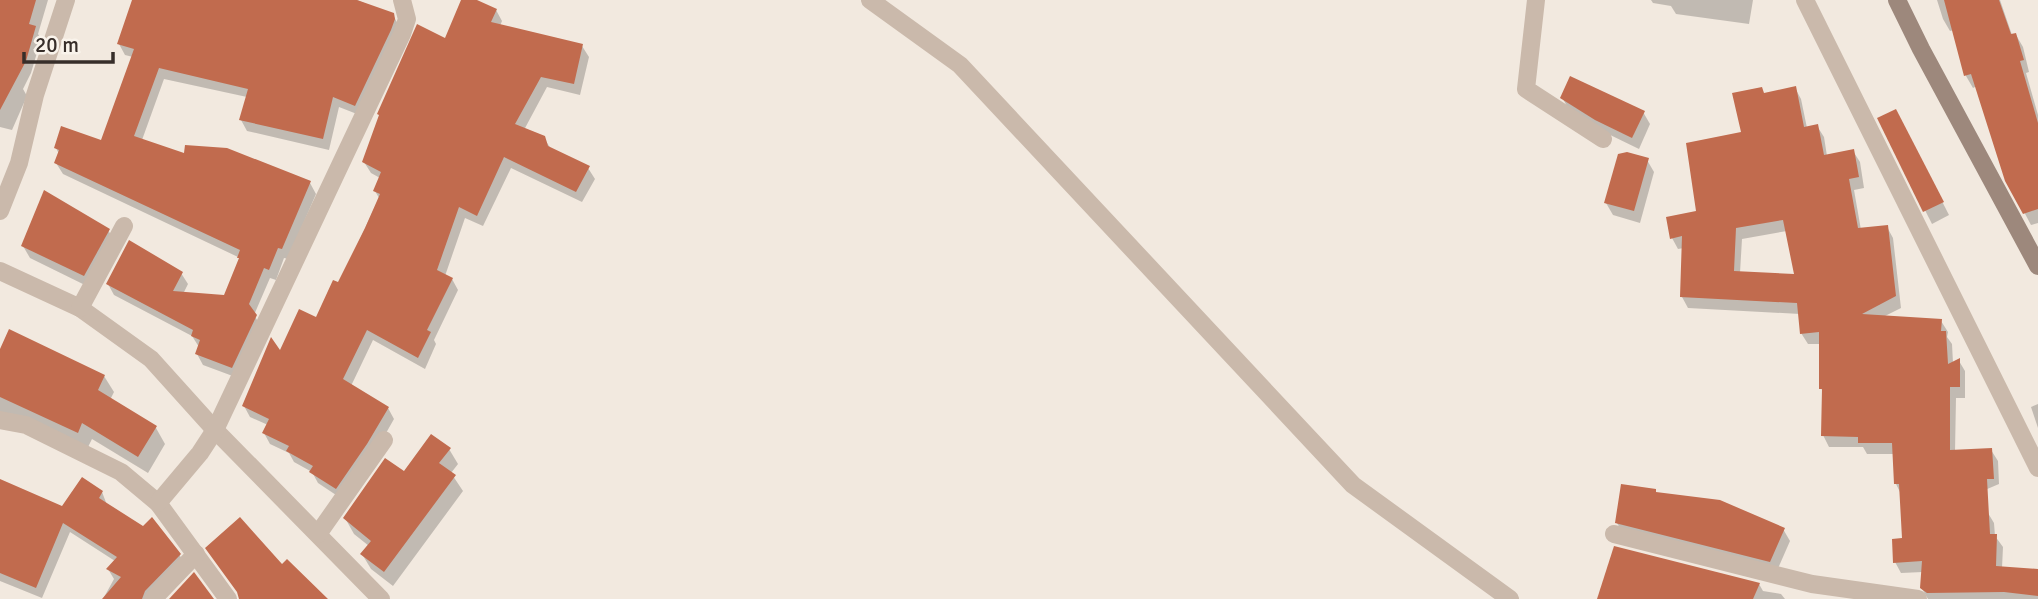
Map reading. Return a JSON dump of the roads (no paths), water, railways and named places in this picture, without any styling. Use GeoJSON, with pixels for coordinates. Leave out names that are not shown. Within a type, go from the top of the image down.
{"type":"FeatureCollection","features":[{"type":"Feature","properties":{"kind":"street"},"geometry":{"type":"LineString","coordinates":[[0,211],[19,163],[35,95],[66,0]]}},
{"type":"Feature","properties":{"kind":"street"},"geometry":{"type":"LineString","coordinates":[[158,503],[200,453],[215,430],[402,33],[407,19],[403,0]]}},
{"type":"Feature","properties":{"kind":"street"},"geometry":{"type":"LineString","coordinates":[[870,0],[960,65],[1353,485],[1510,599]]}},
{"type":"Feature","properties":{"kind":"street"},"geometry":{"type":"LineString","coordinates":[[1536,0],[1526,89],[1603,139]]}},
{"type":"Feature","properties":{"kind":"street"},"geometry":{"type":"LineString","coordinates":[[1806,0],[2038,468]]}},
{"type":"Feature","properties":{"kind":"street"},"geometry":{"type":"LineString","coordinates":[[1897,0],[1927,61],[2038,265]]}},
{"type":"Feature","properties":{"kind":"street"},"geometry":{"type":"LineString","coordinates":[[80,308],[124,226]]}},
{"type":"Feature","properties":{"kind":"street"},"geometry":{"type":"LineString","coordinates":[[0,271],[80,308],[150,359],[215,430],[381,599]]}},
{"type":"Feature","properties":{"kind":"street"},"geometry":{"type":"LineString","coordinates":[[0,420],[26,425],[121,472],[158,503],[228,599]]}},
{"type":"Feature","properties":{"kind":"street"},"geometry":{"type":"LineString","coordinates":[[318,534],[384,440]]}},
{"type":"Feature","properties":{"kind":"street"},"geometry":{"type":"LineString","coordinates":[[1614,534],[1812,584],[1918,599]]}},
{"type":"Feature","properties":{"kind":"street"},"geometry":{"type":"LineString","coordinates":[[153,599],[195,554]]}}]}
